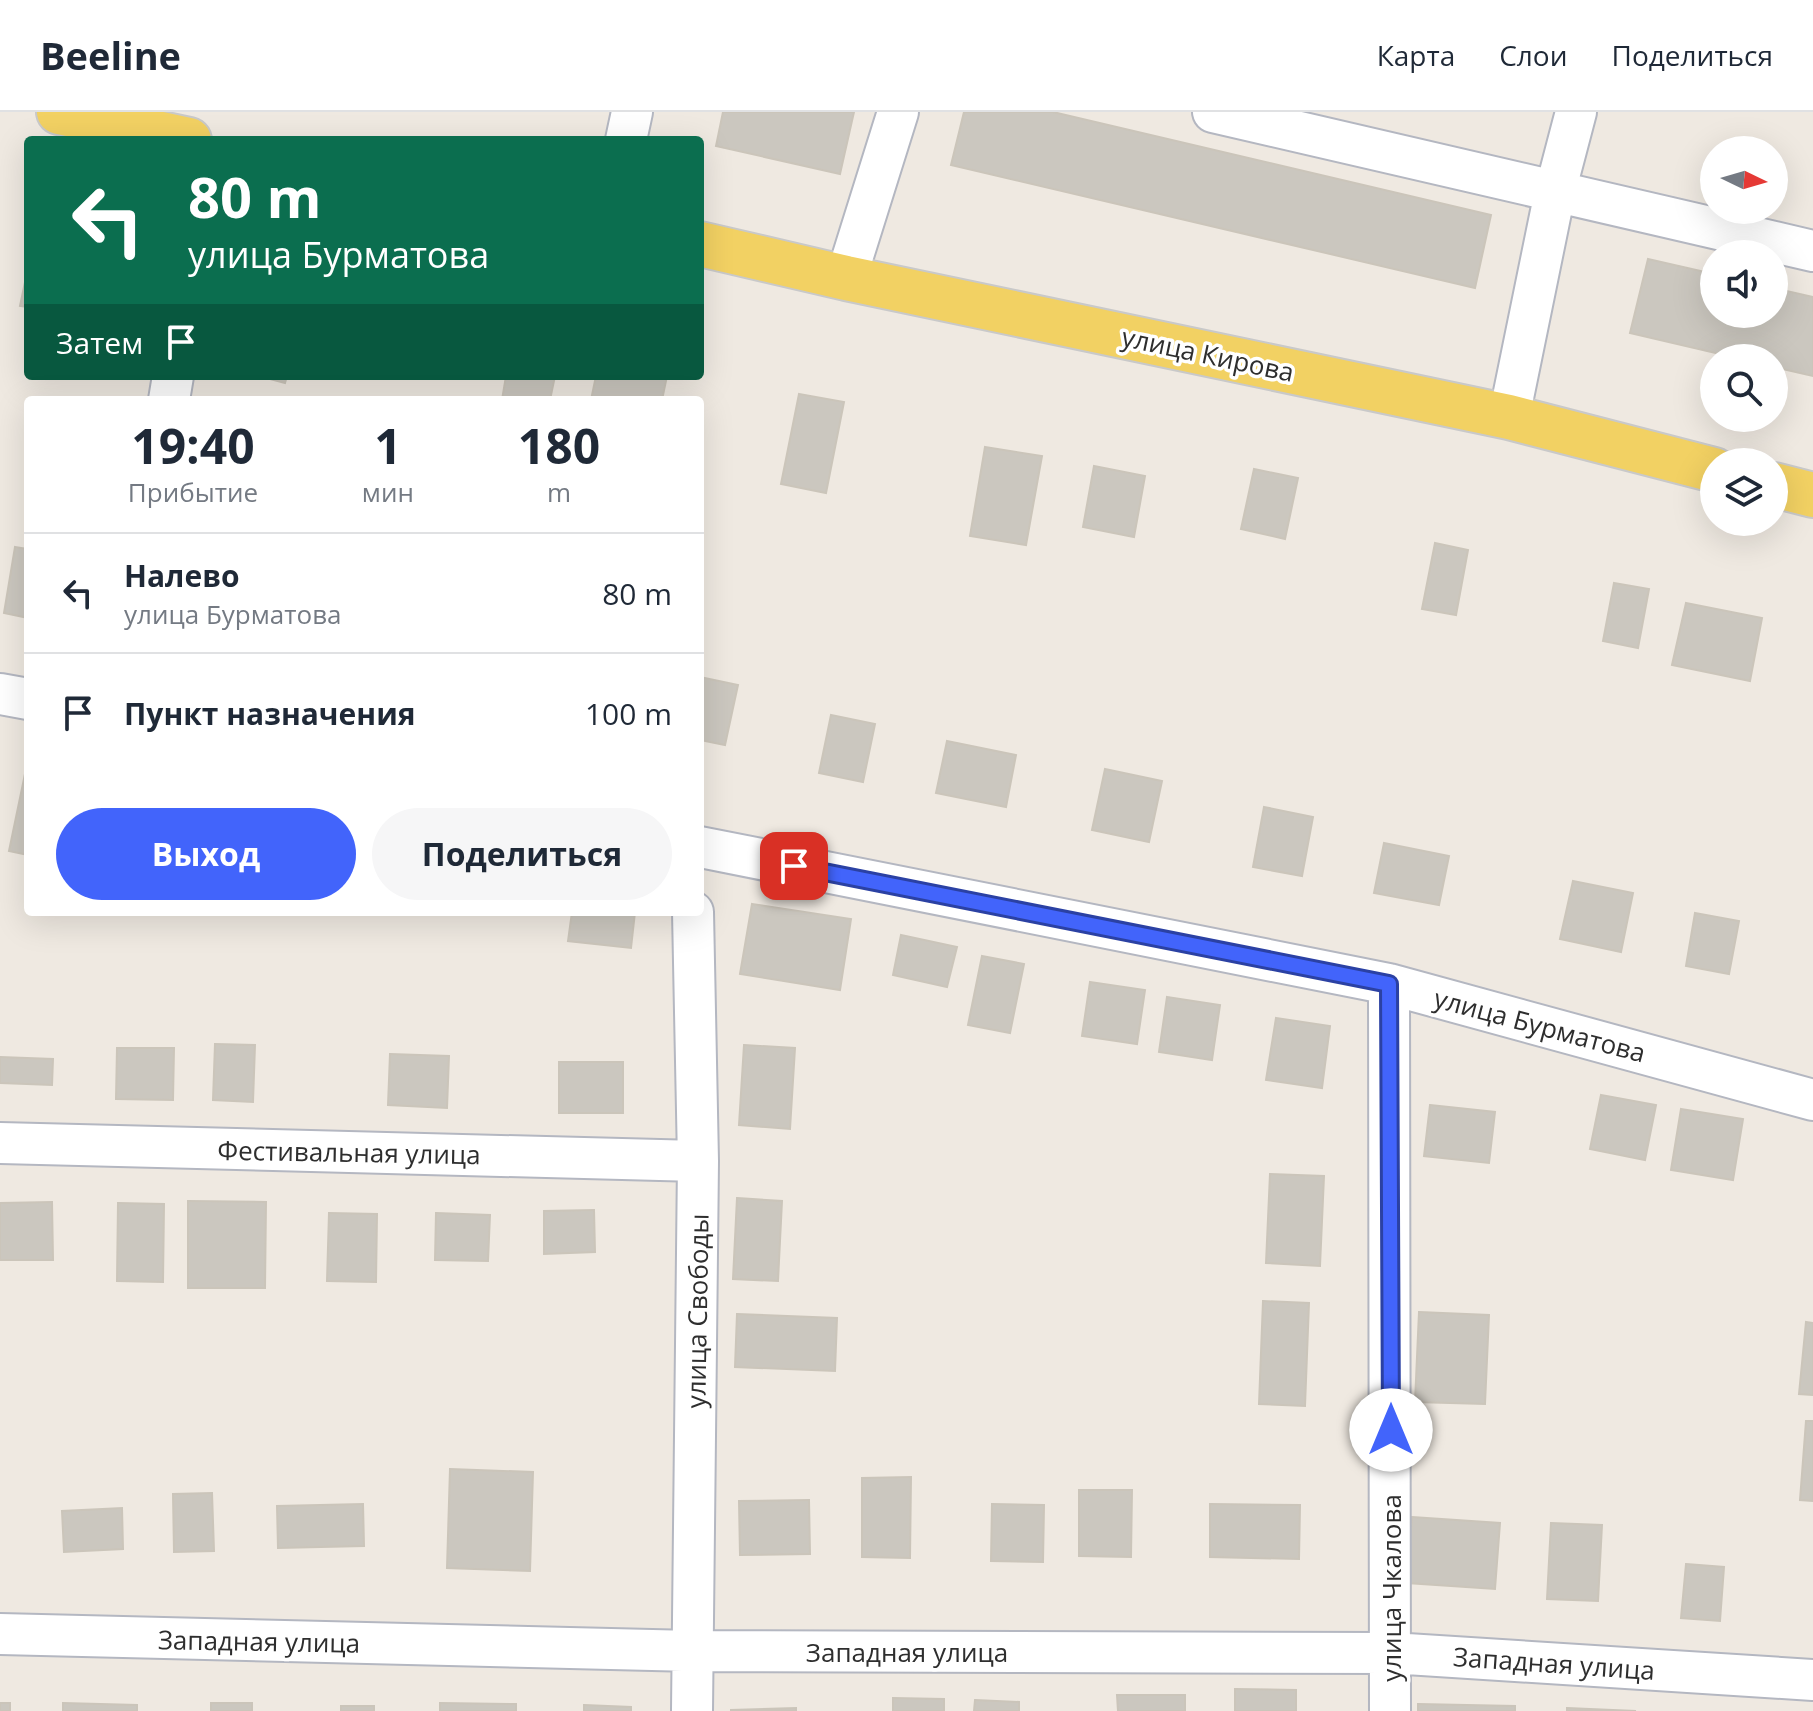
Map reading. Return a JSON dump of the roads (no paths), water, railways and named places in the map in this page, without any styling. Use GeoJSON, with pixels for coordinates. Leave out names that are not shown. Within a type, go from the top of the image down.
{"type":"FeatureCollection","features":[{"type":"Feature","properties":{"kind":"main road"},"geometry":{"type":"LineString","coordinates":[[59,112],[170,136]]}},
{"type":"Feature","properties":{"kind":"main road","name":"улица Кирова"},"geometry":{"type":"LineString","coordinates":[[704,245],[846,278],[1509,417],[1700,466]]}},
{"type":"Feature","properties":{"kind":"main road"},"geometry":{"type":"LineString","coordinates":[[1788,489],[1813,495]]}},
{"type":"Feature","properties":{"kind":"street"},"geometry":{"type":"LineString","coordinates":[[627,136],[632,112]]}},
{"type":"Feature","properties":{"kind":"street"},"geometry":{"type":"LineString","coordinates":[[846,278],[898,112]]}},
{"type":"Feature","properties":{"kind":"street"},"geometry":{"type":"LineString","coordinates":[[1213,112],[1813,251]]}},
{"type":"Feature","properties":{"kind":"street"},"geometry":{"type":"LineString","coordinates":[[1509,417],[1555,192],[1576,112]]}},
{"type":"Feature","properties":{"kind":"street"},"geometry":{"type":"LineString","coordinates":[[0,694],[24,698]]}},
{"type":"Feature","properties":{"kind":"street","name":"улица Бурматова"},"geometry":{"type":"LineString","coordinates":[[704,848],[1389,984],[1813,1100]]}},
{"type":"Feature","properties":{"kind":"street","name":"улица Свободы"},"geometry":{"type":"LineString","coordinates":[[692,1711],[698,1161],[693,916]]}},
{"type":"Feature","properties":{"kind":"street","name":"улица Чкалова"},"geometry":{"type":"LineString","coordinates":[[1389,984],[1390,1711]]}},
{"type":"Feature","properties":{"kind":"street","name":"Фестивальная улица"},"geometry":{"type":"LineString","coordinates":[[0,1143],[698,1161]]}},
{"type":"Feature","properties":{"kind":"street","name":"Западная улица"},"geometry":{"type":"LineString","coordinates":[[0,1634],[693,1651],[1391,1653],[1813,1680]]}}]}
